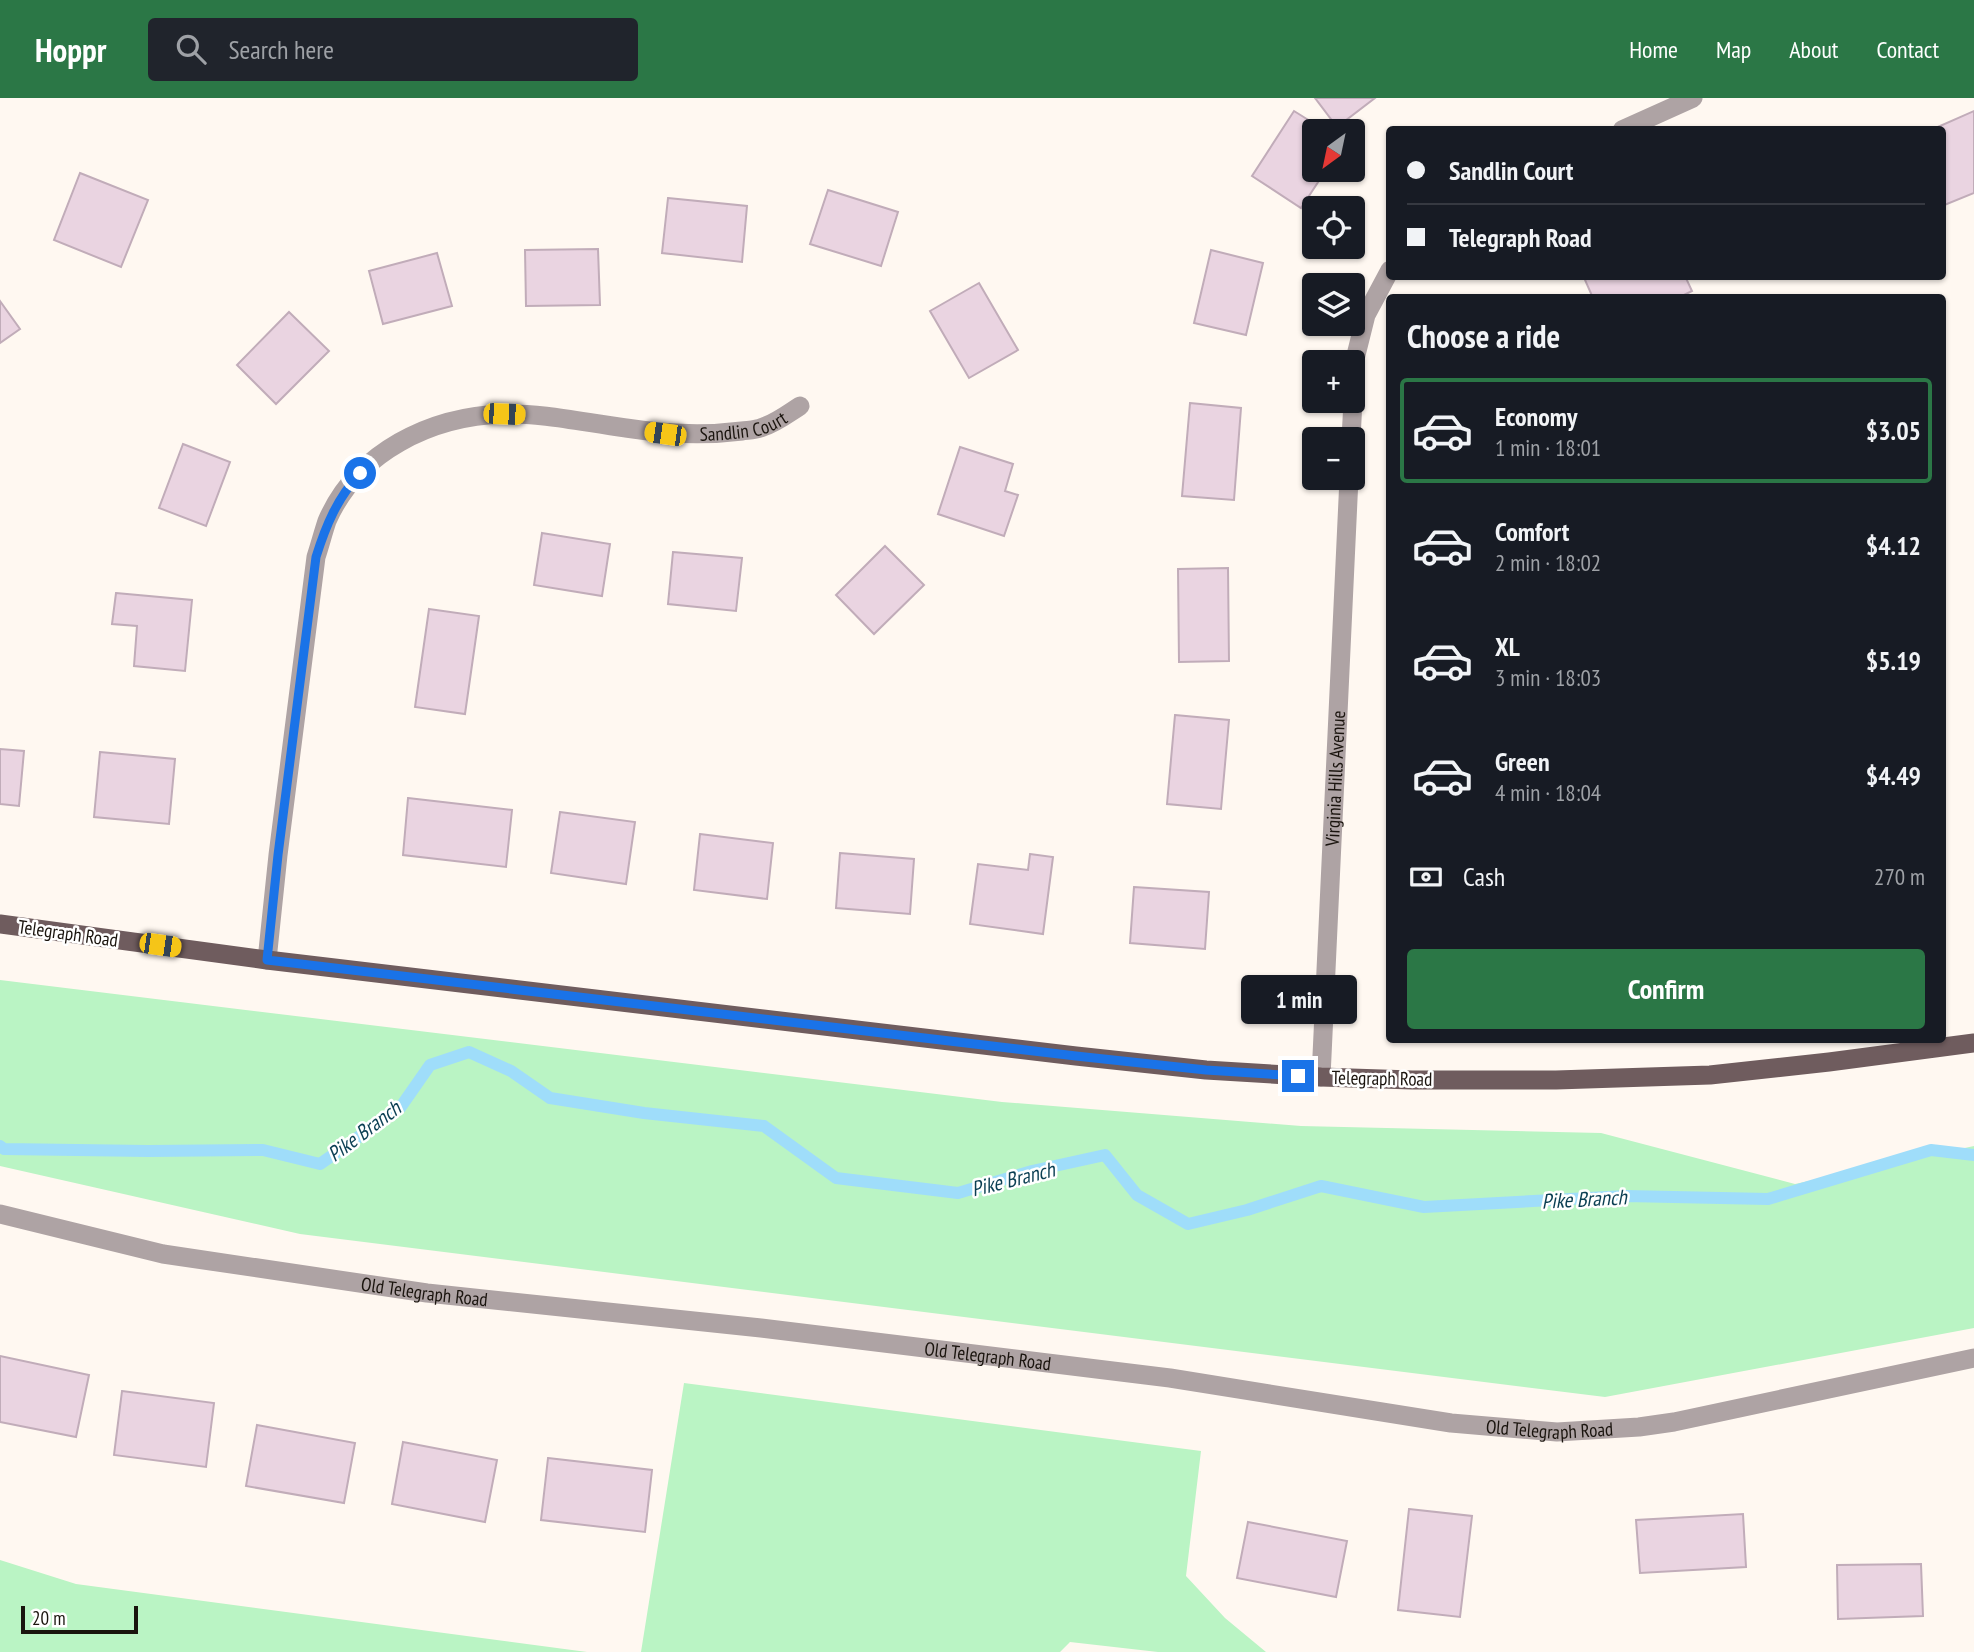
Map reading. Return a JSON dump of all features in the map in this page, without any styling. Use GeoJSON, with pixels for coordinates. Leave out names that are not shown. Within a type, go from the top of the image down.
{"type":"FeatureCollection","features":[{"type":"Feature","properties":{"kind":"main road","name":"Telegraph Road"},"geometry":{"type":"LineString","coordinates":[[0,924],[267,960],[1076,1056],[1206,1070],[1321,1077],[1556,1080],[1710,1075],[1974,1043]]}},
{"type":"Feature","properties":{"kind":"street"},"geometry":{"type":"LineString","coordinates":[[1631,126],[1693,98]]}},
{"type":"Feature","properties":{"kind":"street"},"geometry":{"type":"LineString","coordinates":[[1357,350],[1366,315],[1386,278]]}},
{"type":"Feature","properties":{"kind":"street","name":"Sandlin Court"},"geometry":{"type":"LineString","coordinates":[[267,960],[316,557],[328,521],[349,485],[371,461],[406,437],[470,417],[532,415],[665,434],[713,435],[763,427],[800,406]]}},
{"type":"Feature","properties":{"kind":"street","name":"Virginia Hills Avenue"},"geometry":{"type":"LineString","coordinates":[[1321,1077],[1348,490]]}},
{"type":"Feature","properties":{"kind":"street","name":"Old Telegraph Road"},"geometry":{"type":"LineString","coordinates":[[0,1214],[163,1254],[427,1293],[761,1328],[1157,1376],[1451,1423],[1557,1432],[1674,1422],[1974,1358]]}},
{"type":"Feature","properties":{"kind":"green space"},"geometry":{"type":"Polygon","coordinates":[[[0,980],[1002,1102],[1301,1126],[1601,1133],[1795,1184],[1974,1146],[1974,1328],[1605,1397],[300,1234],[0,1166],[0,980]]]}},
{"type":"Feature","properties":{"kind":"green space"},"geometry":{"type":"Polygon","coordinates":[[[684,1383],[1201,1451],[1186,1576],[1225,1618],[1266,1652],[1158,1652],[1070,1642],[1060,1652],[641,1652],[684,1383]]]}},
{"type":"Feature","properties":{"kind":"green space"},"geometry":{"type":"Polygon","coordinates":[[[0,1560],[76,1584],[587,1652],[0,1652],[0,1560]]]}},
{"type":"Feature","properties":{"kind":"building"},"geometry":{"type":"Polygon","coordinates":[[[1315,98],[1375,98],[1347,119],[1331,119],[1315,98]]]}},
{"type":"Feature","properties":{"kind":"building"},"geometry":{"type":"Polygon","coordinates":[[[1294,111],[1307,119],[1302,119],[1302,182],[1318,182],[1309,196],[1302,196],[1301,208],[1252,176],[1294,111]]]}},
{"type":"Feature","properties":{"kind":"building"},"geometry":{"type":"Polygon","coordinates":[[[1974,111],[1974,193],[1946,204],[1946,126],[1940,126],[1974,111]]]}},
{"type":"Feature","properties":{"kind":"building"},"geometry":{"type":"Polygon","coordinates":[[[80,173],[148,200],[121,267],[54,240],[80,173]]]}},
{"type":"Feature","properties":{"kind":"building"},"geometry":{"type":"Polygon","coordinates":[[[828,190],[898,212],[881,266],[810,244],[828,190]]]}},
{"type":"Feature","properties":{"kind":"building"},"geometry":{"type":"Polygon","coordinates":[[[668,198],[747,206],[742,262],[662,253],[668,198]]]}},
{"type":"Feature","properties":{"kind":"building"},"geometry":{"type":"Polygon","coordinates":[[[598,249],[600,305],[526,306],[525,250],[598,249]]]}},
{"type":"Feature","properties":{"kind":"building"},"geometry":{"type":"Polygon","coordinates":[[[1211,250],[1263,263],[1246,335],[1194,323],[1211,250]]]}},
{"type":"Feature","properties":{"kind":"building"},"geometry":{"type":"Polygon","coordinates":[[[437,253],[452,306],[383,324],[369,271],[437,253]]]}},
{"type":"Feature","properties":{"kind":"building"},"geometry":{"type":"Polygon","coordinates":[[[1585,280],[1687,280],[1692,291],[1686,294],[1591,294],[1585,280]]]}},
{"type":"Feature","properties":{"kind":"building"},"geometry":{"type":"Polygon","coordinates":[[[979,283],[1018,350],[969,378],[930,311],[979,283]]]}},
{"type":"Feature","properties":{"kind":"building"},"geometry":{"type":"Polygon","coordinates":[[[0,301],[20,329],[0,343],[0,301]]]}},
{"type":"Feature","properties":{"kind":"building"},"geometry":{"type":"Polygon","coordinates":[[[289,312],[329,351],[276,404],[237,365],[289,312]]]}},
{"type":"Feature","properties":{"kind":"building"},"geometry":{"type":"Polygon","coordinates":[[[1190,403],[1241,408],[1234,500],[1182,496],[1190,403]]]}},
{"type":"Feature","properties":{"kind":"building"},"geometry":{"type":"Polygon","coordinates":[[[183,444],[230,462],[206,526],[159,508],[183,444]]]}},
{"type":"Feature","properties":{"kind":"building"},"geometry":{"type":"Polygon","coordinates":[[[960,447],[1013,464],[1005,491],[1018,495],[1004,536],[938,514],[960,447]]]}},
{"type":"Feature","properties":{"kind":"building"},"geometry":{"type":"Polygon","coordinates":[[[542,533],[610,544],[602,596],[534,585],[542,533]]]}},
{"type":"Feature","properties":{"kind":"building"},"geometry":{"type":"Polygon","coordinates":[[[885,546],[924,585],[874,634],[836,595],[885,546]]]}},
{"type":"Feature","properties":{"kind":"building"},"geometry":{"type":"Polygon","coordinates":[[[673,552],[742,558],[736,611],[668,604],[673,552]]]}},
{"type":"Feature","properties":{"kind":"building"},"geometry":{"type":"Polygon","coordinates":[[[1228,568],[1229,661],[1179,662],[1178,569],[1228,568]]]}},
{"type":"Feature","properties":{"kind":"building"},"geometry":{"type":"Polygon","coordinates":[[[116,593],[192,600],[185,671],[134,666],[137,626],[112,624],[116,593]]]}},
{"type":"Feature","properties":{"kind":"building"},"geometry":{"type":"Polygon","coordinates":[[[429,609],[479,616],[465,714],[415,707],[429,609]]]}},
{"type":"Feature","properties":{"kind":"building"},"geometry":{"type":"Polygon","coordinates":[[[1175,715],[1229,720],[1221,809],[1167,804],[1175,715]]]}},
{"type":"Feature","properties":{"kind":"building"},"geometry":{"type":"Polygon","coordinates":[[[0,749],[24,751],[19,806],[0,804],[0,749]]]}},
{"type":"Feature","properties":{"kind":"building"},"geometry":{"type":"Polygon","coordinates":[[[100,752],[175,759],[169,824],[94,817],[100,752]]]}},
{"type":"Feature","properties":{"kind":"building"},"geometry":{"type":"Polygon","coordinates":[[[408,798],[512,810],[506,867],[403,855],[408,798]]]}},
{"type":"Feature","properties":{"kind":"building"},"geometry":{"type":"Polygon","coordinates":[[[560,812],[635,822],[626,884],[551,873],[560,812]]]}},
{"type":"Feature","properties":{"kind":"building"},"geometry":{"type":"Polygon","coordinates":[[[700,834],[773,843],[767,899],[694,890],[700,834]]]}},
{"type":"Feature","properties":{"kind":"building"},"geometry":{"type":"Polygon","coordinates":[[[840,853],[914,859],[910,914],[836,908],[840,853]]]}},
{"type":"Feature","properties":{"kind":"building"},"geometry":{"type":"Polygon","coordinates":[[[1030,854],[1053,857],[1043,934],[970,924],[978,864],[1028,870],[1030,854]]]}},
{"type":"Feature","properties":{"kind":"building"},"geometry":{"type":"Polygon","coordinates":[[[1134,887],[1209,892],[1205,949],[1130,943],[1134,887]]]}},
{"type":"Feature","properties":{"kind":"building"},"geometry":{"type":"Polygon","coordinates":[[[0,1356],[89,1375],[76,1437],[0,1422],[0,1356]]]}},
{"type":"Feature","properties":{"kind":"building"},"geometry":{"type":"Polygon","coordinates":[[[122,1391],[214,1403],[206,1467],[114,1455],[122,1391]]]}},
{"type":"Feature","properties":{"kind":"building"},"geometry":{"type":"Polygon","coordinates":[[[257,1425],[355,1443],[344,1503],[246,1486],[257,1425]]]}},
{"type":"Feature","properties":{"kind":"building"},"geometry":{"type":"Polygon","coordinates":[[[403,1442],[497,1460],[485,1522],[392,1504],[403,1442]]]}},
{"type":"Feature","properties":{"kind":"building"},"geometry":{"type":"Polygon","coordinates":[[[548,1458],[652,1470],[645,1532],[541,1520],[548,1458]]]}},
{"type":"Feature","properties":{"kind":"building"},"geometry":{"type":"Polygon","coordinates":[[[1409,1509],[1472,1516],[1460,1617],[1398,1610],[1409,1509]]]}},
{"type":"Feature","properties":{"kind":"building"},"geometry":{"type":"Polygon","coordinates":[[[1743,1514],[1746,1567],[1640,1573],[1636,1520],[1743,1514]]]}},
{"type":"Feature","properties":{"kind":"building"},"geometry":{"type":"Polygon","coordinates":[[[1248,1522],[1347,1541],[1336,1597],[1237,1578],[1248,1522]]]}},
{"type":"Feature","properties":{"kind":"building"},"geometry":{"type":"Polygon","coordinates":[[[1921,1564],[1923,1616],[1838,1619],[1837,1565],[1921,1564]]]}},
{"type":"Feature","properties":{"kind":"waterway","name":"Pike Branch"},"geometry":{"type":"LineString","coordinates":[[0,1146],[4,1149],[263,1150],[320,1164],[400,1108],[430,1065],[469,1052],[511,1071],[550,1098],[644,1113],[764,1126],[836,1178],[958,1193],[1032,1171],[1105,1155],[1137,1195],[1188,1224],[1247,1210],[1321,1186],[1424,1207],[1626,1196],[1768,1199],[1931,1150],[1974,1155]]}},
{"type":"Feature","properties":{"kind":"route"},"geometry":{"type":"LineString","coordinates":[[360,473],[349,485],[328,521],[316,557],[267,960],[1076,1056],[1206,1070],[1298,1076]]}}]}
